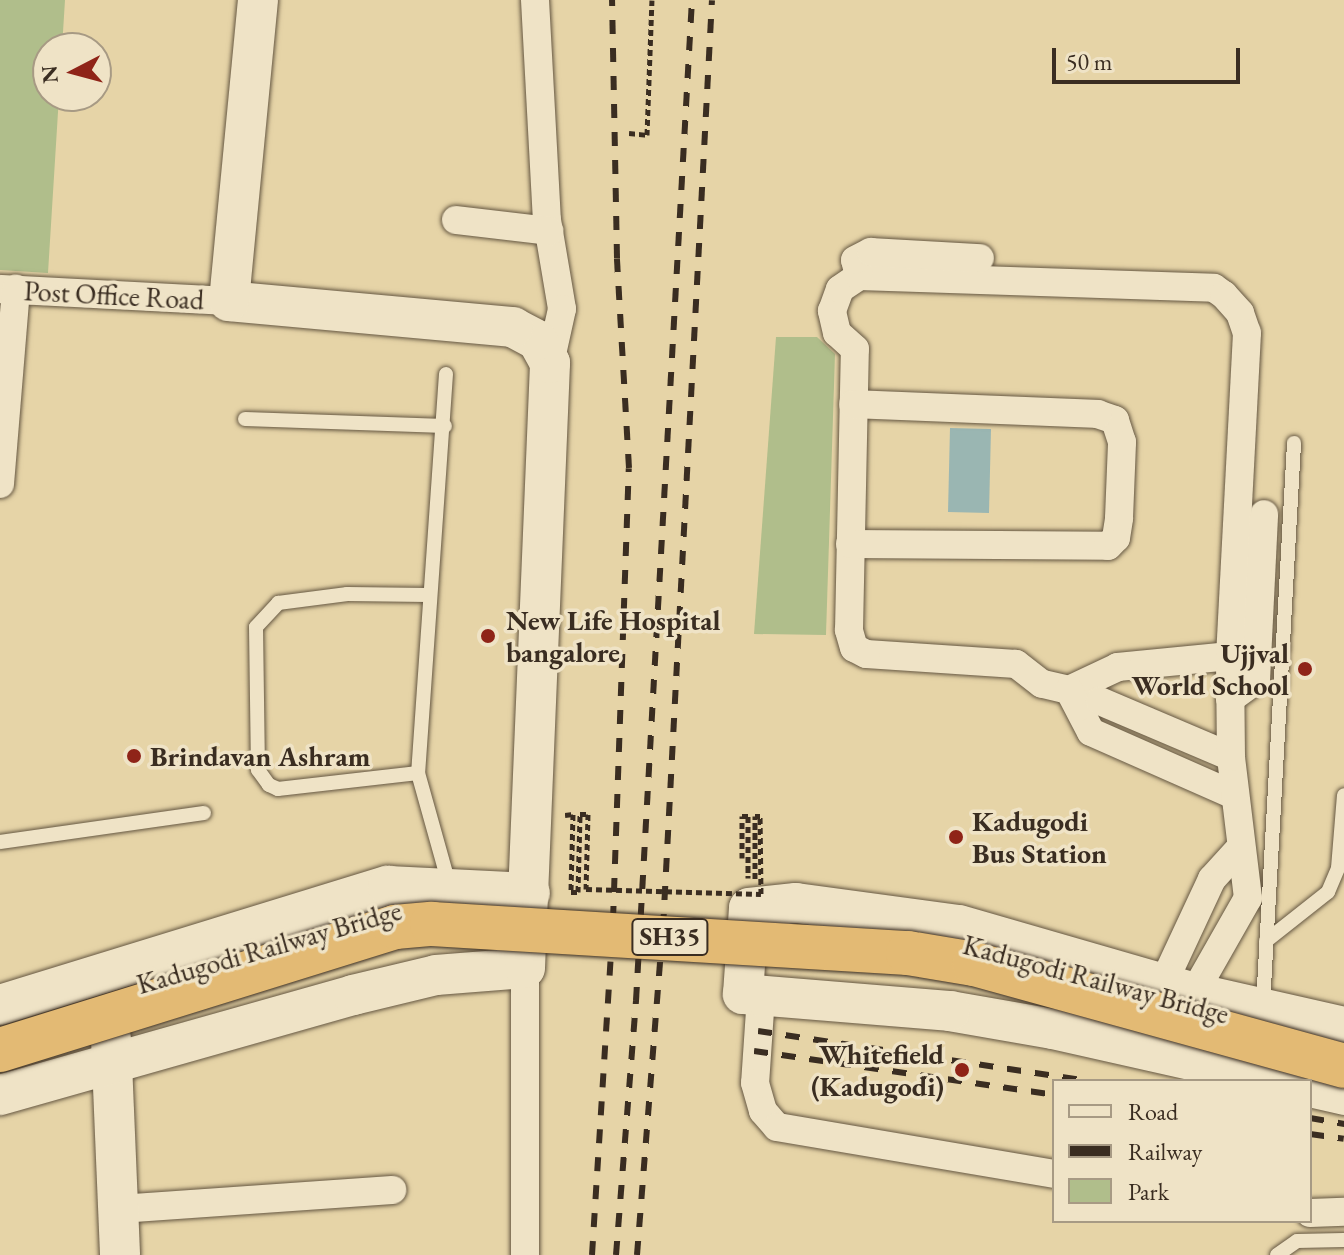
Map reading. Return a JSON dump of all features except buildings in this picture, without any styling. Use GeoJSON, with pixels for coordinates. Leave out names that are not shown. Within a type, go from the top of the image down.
{"type":"FeatureCollection","features":[{"type":"Feature","properties":{"kind":"main road","name":"Kadugodi Railway Bridge"},"geometry":{"type":"LineString","coordinates":[[0,1025],[389,909],[462,901],[817,922],[972,944],[1344,1045]]}},
{"type":"Feature","properties":{"kind":"main road","name":"SH35"},"geometry":{"type":"LineString","coordinates":[[0,1050],[395,927],[432,924],[908,953],[974,964],[1344,1066]]}},
{"type":"Feature","properties":{"kind":"street"},"geometry":{"type":"LineString","coordinates":[[258,0],[229,301],[513,327],[537,340],[550,363]]}},
{"type":"Feature","properties":{"kind":"street"},"geometry":{"type":"LineString","coordinates":[[525,1255],[525,968],[550,363],[562,309],[549,231],[535,0]]}},
{"type":"Feature","properties":{"kind":"street"},"geometry":{"type":"LineString","coordinates":[[456,220],[549,231]]}},
{"type":"Feature","properties":{"kind":"street"},"geometry":{"type":"LineString","coordinates":[[859,276],[855,260],[871,252],[980,258]]}},
{"type":"Feature","properties":{"kind":"street"},"geometry":{"type":"LineString","coordinates":[[1178,988],[1248,898],[1234,795],[1230,699],[1247,333],[1240,313],[1214,288],[859,276],[840,289],[832,311],[837,333],[855,349],[849,630],[854,648],[866,654],[1016,664],[1042,684],[1069,690],[1118,667],[1230,656]]}},
{"type":"Feature","properties":{"kind":"street"},"geometry":{"type":"LineString","coordinates":[[0,484],[8,289]]}},
{"type":"Feature","properties":{"kind":"street","name":"Post Office Road"},"geometry":{"type":"LineString","coordinates":[[8,289],[229,301]]}},
{"type":"Feature","properties":{"kind":"street"},"geometry":{"type":"LineString","coordinates":[[850,544],[1108,546],[1116,538],[1119,518],[1122,442],[1115,420],[1098,414],[853,404]]}},
{"type":"Feature","properties":{"kind":"street"},"geometry":{"type":"LineString","coordinates":[[1230,699],[1256,680],[1264,514]]}},
{"type":"Feature","properties":{"kind":"street"},"geometry":{"type":"LineString","coordinates":[[1069,690],[1091,732],[1234,795]]}},
{"type":"Feature","properties":{"kind":"street"},"geometry":{"type":"LineString","coordinates":[[1100,701],[1231,757]]}},
{"type":"Feature","properties":{"kind":"street"},"geometry":{"type":"LineString","coordinates":[[1178,988],[1212,879],[1241,847]]}},
{"type":"Feature","properties":{"kind":"street"},"geometry":{"type":"LineString","coordinates":[[0,1005],[388,886],[450,886],[530,893]]}},
{"type":"Feature","properties":{"kind":"street"},"geometry":{"type":"LineString","coordinates":[[1274,1079],[950,1011],[743,994],[749,908],[796,903],[959,925],[1178,988],[1344,1027]]}},
{"type":"Feature","properties":{"kind":"street"},"geometry":{"type":"LineString","coordinates":[[0,1095],[436,975],[525,968]]}},
{"type":"Feature","properties":{"kind":"street"},"geometry":{"type":"LineString","coordinates":[[108,970],[120,1255]]}},
{"type":"Feature","properties":{"kind":"street"},"geometry":{"type":"LineString","coordinates":[[761,996],[755,1083],[763,1111],[777,1127],[1052,1174]]}},
{"type":"Feature","properties":{"kind":"street"},"geometry":{"type":"LineString","coordinates":[[1312,1087],[1344,1095]]}},
{"type":"Feature","properties":{"kind":"street"},"geometry":{"type":"LineString","coordinates":[[119,1209],[392,1190]]}},
{"type":"Feature","properties":{"kind":"street"},"geometry":{"type":"LineString","coordinates":[[1312,1213],[1344,1212]]}},
{"type":"Feature","properties":{"kind":"lane"},"geometry":{"type":"LineString","coordinates":[[446,374],[445,426],[428,595],[418,773],[450,886]]}},
{"type":"Feature","properties":{"kind":"lane"},"geometry":{"type":"LineString","coordinates":[[245,419],[445,426]]}},
{"type":"Feature","properties":{"kind":"lane"},"geometry":{"type":"LineString","coordinates":[[1262,1010],[1294,443]]}},
{"type":"Feature","properties":{"kind":"lane"},"geometry":{"type":"LineString","coordinates":[[418,773],[278,789],[269,785],[258,770],[256,627],[278,603],[347,594],[428,595]]}},
{"type":"Feature","properties":{"kind":"lane"},"geometry":{"type":"LineString","coordinates":[[1266,941],[1328,892],[1338,868],[1344,795]]}},
{"type":"Feature","properties":{"kind":"lane"},"geometry":{"type":"LineString","coordinates":[[0,842],[204,813]]}},
{"type":"Feature","properties":{"kind":"lane"},"geometry":{"type":"LineString","coordinates":[[1277,1255],[1297,1241],[1344,1240]]}},
{"type":"Feature","properties":{"kind":"path"},"geometry":{"type":"LineString","coordinates":[[629,133],[647,135],[652,0]]}},
{"type":"Feature","properties":{"kind":"path"},"geometry":{"type":"LineString","coordinates":[[573,814],[571,892],[578,892],[580,814],[588,814],[586,889],[761,894],[760,816],[755,816],[755,887],[748,887],[748,816],[742,816],[742,858]]}},
{"type":"Feature","properties":{"kind":"green space"},"geometry":{"type":"Polygon","coordinates":[[[0,0],[65,0],[63,32],[32,32],[32,112],[58,112],[48,273],[0,270],[0,0]]]}},
{"type":"Feature","properties":{"kind":"green space"},"geometry":{"type":"Polygon","coordinates":[[[776,337],[817,337],[835,354],[826,635],[754,634],[776,337]]]}},
{"type":"Feature","properties":{"kind":"water"},"geometry":{"type":"Polygon","coordinates":[[[950,428],[991,429],[989,513],[948,512],[950,428]]]}},
{"type":"Feature","properties":{"kind":"railway"},"geometry":{"type":"LineString","coordinates":[[592,1255],[613,920],[629,468],[617,258],[612,0]]}},
{"type":"Feature","properties":{"kind":"railway"},"geometry":{"type":"LineString","coordinates":[[616,1255],[636,1001],[692,0]]}},
{"type":"Feature","properties":{"kind":"railway"},"geometry":{"type":"LineString","coordinates":[[637,1255],[663,928],[712,0]]}},
{"type":"Feature","properties":{"kind":"railway"},"geometry":{"type":"LineString","coordinates":[[758,1031],[1075,1079]]}},
{"type":"Feature","properties":{"kind":"railway"},"geometry":{"type":"LineString","coordinates":[[754,1051],[1052,1095]]}},
{"type":"Feature","properties":{"kind":"railway"},"geometry":{"type":"LineString","coordinates":[[1312,1118],[1344,1124]]}},
{"type":"Feature","properties":{"kind":"railway"},"geometry":{"type":"LineString","coordinates":[[1312,1134],[1344,1139]]}},
{"type":"Feature","properties":{"kind":"place","name":"New Life Hospital bangalore"},"geometry":{"type":"Point","coordinates":[488,636]}},
{"type":"Feature","properties":{"kind":"place","name":"Ujjval World School"},"geometry":{"type":"Point","coordinates":[1305,669]}},
{"type":"Feature","properties":{"kind":"place","name":"Brindavan Ashram"},"geometry":{"type":"Point","coordinates":[134,756]}},
{"type":"Feature","properties":{"kind":"place","name":"Kadugodi Bus Station"},"geometry":{"type":"Point","coordinates":[956,837]}},
{"type":"Feature","properties":{"kind":"place","name":"Whitefield (Kadugodi)"},"geometry":{"type":"Point","coordinates":[962,1070]}}]}
